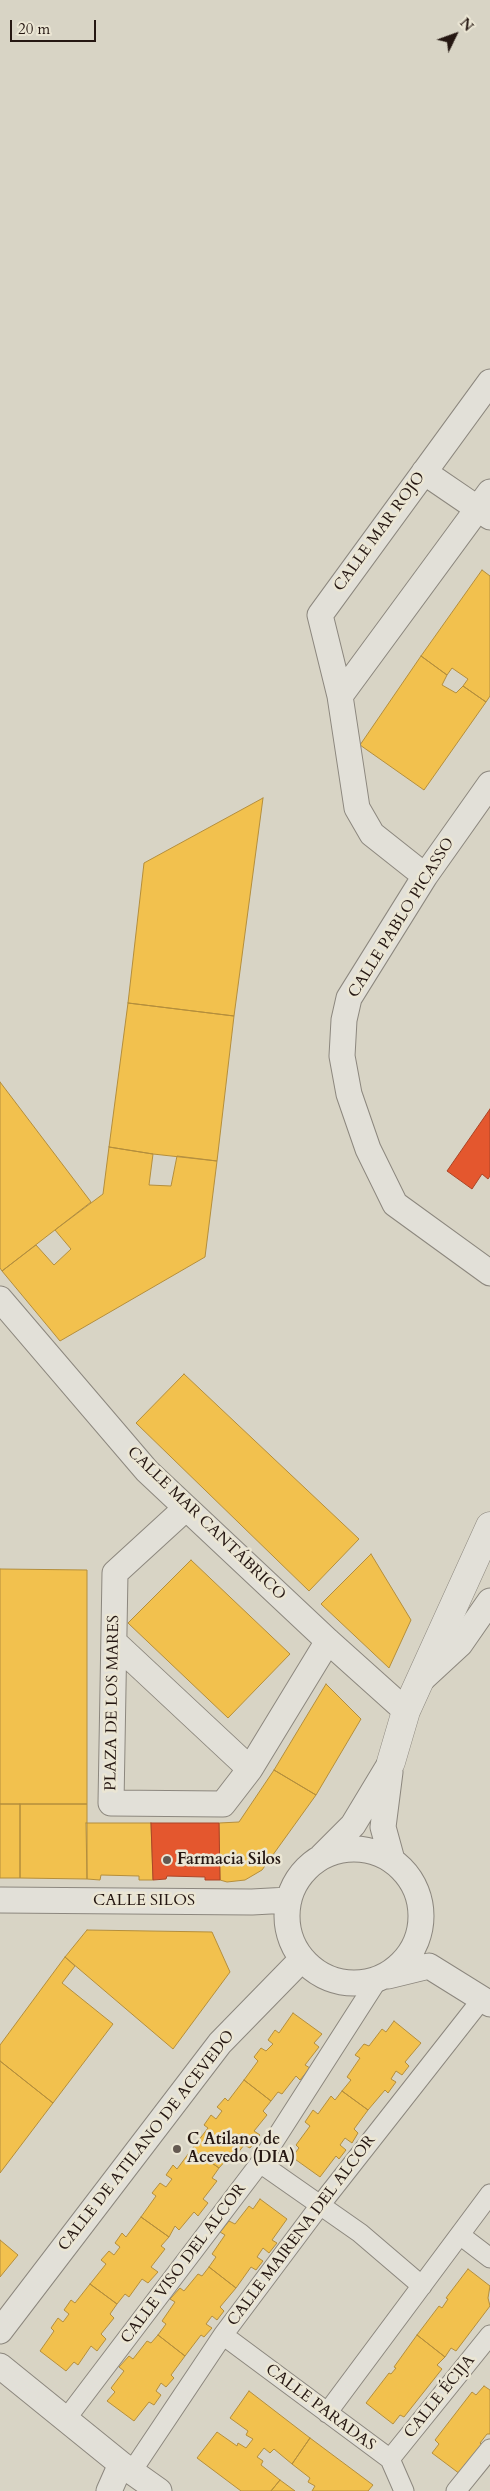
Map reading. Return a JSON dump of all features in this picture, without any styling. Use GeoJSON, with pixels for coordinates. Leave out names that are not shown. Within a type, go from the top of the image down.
{"type":"FeatureCollection","features":[{"type":"Feature","properties":{"kind":"street","name":"CALLE MAR ROJO"},"geometry":{"type":"LineString","coordinates":[[425,876],[372,834],[357,808],[340,696],[320,615],[490,382]]}},
{"type":"Feature","properties":{"kind":"street","name":"CALLE MAR ROJO"},"geometry":{"type":"LineString","coordinates":[[424,472],[486,506]]}},
{"type":"Feature","properties":{"kind":"street"},"geometry":{"type":"LineString","coordinates":[[340,696],[486,506]]}},
{"type":"Feature","properties":{"kind":"street","name":"CALLE PABLO PICASSO"},"geometry":{"type":"LineString","coordinates":[[490,784],[425,876],[349,998],[344,1020],[342,1056],[349,1094],[365,1140],[395,1204],[490,1273]]}},
{"type":"Feature","properties":{"kind":"street","name":"CALLE MAR CANTÁBRICO"},"geometry":{"type":"LineString","coordinates":[[0,1299],[147,1471],[328,1642],[406,1711]]}},
{"type":"Feature","properties":{"kind":"street","name":"PLAZA DE LOS MARES"},"geometry":{"type":"LineString","coordinates":[[186,1508],[115,1573],[111,1803],[223,1804],[250,1770],[328,1642]]}},
{"type":"Feature","properties":{"kind":"street"},"geometry":{"type":"LineString","coordinates":[[392,1860],[383,1827],[391,1762],[406,1711],[490,1526]]}},
{"type":"Feature","properties":{"kind":"street"},"geometry":{"type":"LineString","coordinates":[[421,1680],[460,1644],[490,1602]]}},
{"type":"Feature","properties":{"kind":"street"},"geometry":{"type":"LineString","coordinates":[[114,1642],[250,1770]]}},
{"type":"Feature","properties":{"kind":"street"},"geometry":{"type":"LineString","coordinates":[[391,1762],[353,1825],[322,1856],[307,1867],[296,1882],[289,1900],[287,1921],[290,1934],[302,1959],[318,1972],[337,1981],[358,1983],[429,1966],[486,2001]]}},
{"type":"Feature","properties":{"kind":"street"},"geometry":{"type":"LineString","coordinates":[[322,1856],[340,1850],[358,1848],[376,1852],[392,1860],[407,1874],[414,1887],[422,1914],[419,1934],[410,1953],[396,1969],[378,1979]]}},
{"type":"Feature","properties":{"kind":"street","name":"CALLE SILOS"},"geometry":{"type":"LineString","coordinates":[[0,1900],[252,1902],[289,1900]]}},
{"type":"Feature","properties":{"kind":"street","name":"CALLE DE ATILANO DE ACEVEDO"},"geometry":{"type":"LineString","coordinates":[[0,2331],[220,2043],[302,1959]]}},
{"type":"Feature","properties":{"kind":"street","name":"CALLE VISO DEL ALCOR"},"geometry":{"type":"LineString","coordinates":[[66,2419],[260,2163],[378,1979]]}},
{"type":"Feature","properties":{"kind":"street","name":"CALLE MAIRENA DEL ALCOR"},"geometry":{"type":"LineString","coordinates":[[126,2468],[321,2204],[486,2001]]}},
{"type":"Feature","properties":{"kind":"street"},"geometry":{"type":"LineString","coordinates":[[260,2163],[321,2204],[422,2286]]}},
{"type":"Feature","properties":{"kind":"street"},"geometry":{"type":"LineString","coordinates":[[328,2413],[490,2194]]}},
{"type":"Feature","properties":{"kind":"street"},"geometry":{"type":"LineString","coordinates":[[460,2235],[490,2258]]}},
{"type":"Feature","properties":{"kind":"street","name":"CALLE PARADAS"},"geometry":{"type":"LineString","coordinates":[[223,2335],[390,2459],[404,2491]]}},
{"type":"Feature","properties":{"kind":"street","name":"CALLE ÉCIJA"},"geometry":{"type":"LineString","coordinates":[[390,2459],[490,2335]]}},
{"type":"Feature","properties":{"kind":"street"},"geometry":{"type":"LineString","coordinates":[[0,2366],[126,2468],[159,2491]]}},
{"type":"Feature","properties":{"kind":"street"},"geometry":{"type":"LineString","coordinates":[[456,2491],[490,2449]]}},
{"type":"Feature","properties":{"kind":"street"},"geometry":{"type":"LineString","coordinates":[[109,2491],[126,2468]]}},
{"type":"Feature","properties":{"kind":"building: Viviendas"},"geometry":{"type":"Polygon","coordinates":[[[482,570],[490,576],[490,696],[486,702],[463,686],[468,679],[452,668],[447,675],[421,656],[482,570]]]}},
{"type":"Feature","properties":{"kind":"building: Viviendas"},"geometry":{"type":"Polygon","coordinates":[[[421,656],[447,675],[442,685],[456,693],[463,686],[486,702],[424,790],[360,745],[421,656]]]}},
{"type":"Feature","properties":{"kind":"building: Viviendas"},"geometry":{"type":"Polygon","coordinates":[[[263,798],[234,1016],[128,1003],[144,863],[263,798]]]}},
{"type":"Feature","properties":{"kind":"building: Viviendas"},"geometry":{"type":"Polygon","coordinates":[[[128,1003],[234,1016],[217,1161],[109,1147],[128,1003]]]}},
{"type":"Feature","properties":{"kind":"building: Viviendas"},"geometry":{"type":"Polygon","coordinates":[[[0,1082],[91,1202],[2,1271],[0,1268],[0,1082]]]}},
{"type":"Feature","properties":{"kind":"building: Viviendas"},"geometry":{"type":"Polygon","coordinates":[[[109,1147],[153,1154],[149,1185],[171,1186],[177,1156],[217,1161],[205,1257],[60,1341],[2,1271],[36,1245],[54,1265],[71,1249],[55,1230],[103,1194],[109,1147]]]}},
{"type":"Feature","properties":{"kind":"building: Viviendas"},"geometry":{"type":"Polygon","coordinates":[[[184,1374],[359,1539],[309,1591],[136,1423],[184,1374]]]}},
{"type":"Feature","properties":{"kind":"building: Viviendas"},"geometry":{"type":"Polygon","coordinates":[[[371,1554],[411,1620],[389,1668],[321,1604],[371,1554]]]}},
{"type":"Feature","properties":{"kind":"building: Viviendas"},"geometry":{"type":"Polygon","coordinates":[[[191,1560],[290,1654],[228,1718],[128,1623],[191,1560]]]}},
{"type":"Feature","properties":{"kind":"building: Viviendas"},"geometry":{"type":"Polygon","coordinates":[[[0,1569],[87,1570],[87,1804],[0,1804],[0,1569]]]}},
{"type":"Feature","properties":{"kind":"building: Viviendas"},"geometry":{"type":"Polygon","coordinates":[[[326,1684],[361,1719],[316,1795],[274,1770],[326,1684]]]}},
{"type":"Feature","properties":{"kind":"building: Viviendas"},"geometry":{"type":"Polygon","coordinates":[[[274,1770],[316,1795],[262,1870],[245,1880],[227,1882],[220,1880],[219,1823],[239,1822],[274,1770]]]}},
{"type":"Feature","properties":{"kind":"building: Viviendas"},"geometry":{"type":"Polygon","coordinates":[[[0,1804],[20,1804],[20,1878],[0,1878],[0,1804]]]}},
{"type":"Feature","properties":{"kind":"building: Viviendas"},"geometry":{"type":"Polygon","coordinates":[[[20,1804],[87,1804],[87,1879],[20,1878],[20,1804]]]}},
{"type":"Feature","properties":{"kind":"building: Viviendas"},"geometry":{"type":"Polygon","coordinates":[[[86,1823],[151,1823],[153,1880],[139,1880],[139,1876],[101,1875],[100,1880],[87,1879],[86,1823]]]}},
{"type":"Feature","properties":{"kind":"building: Viviendas"},"geometry":{"type":"Polygon","coordinates":[[[87,1930],[212,1932],[230,1972],[173,2049],[65,1957],[87,1930]]]}},
{"type":"Feature","properties":{"kind":"building: Viviendas"},"geometry":{"type":"Polygon","coordinates":[[[65,1957],[75,1966],[62,1983],[113,2024],[53,2103],[0,2061],[0,2045],[65,1957]]]}},
{"type":"Feature","properties":{"kind":"building: Viviendas"},"geometry":{"type":"Polygon","coordinates":[[[293,2013],[322,2034],[314,2043],[319,2047],[305,2065],[310,2068],[300,2080],[296,2076],[282,2094],[278,2092],[271,2101],[244,2080],[258,2061],[254,2057],[261,2048],[266,2051],[273,2044],[268,2040],[275,2030],[279,2033],[293,2013]]]}},
{"type":"Feature","properties":{"kind":"building: Viviendas"},"geometry":{"type":"Polygon","coordinates":[[[394,2021],[421,2043],[405,2062],[409,2066],[402,2075],[396,2071],[391,2079],[396,2082],[388,2093],[385,2090],[368,2110],[342,2091],[351,2080],[347,2077],[360,2058],[355,2055],[364,2044],[369,2046],[382,2029],[386,2032],[394,2021]]]}},
{"type":"Feature","properties":{"kind":"building: Viviendas"},"geometry":{"type":"Polygon","coordinates":[[[0,2061],[53,2103],[0,2173],[0,2061]]]}},
{"type":"Feature","properties":{"kind":"building: Viviendas"},"geometry":{"type":"Polygon","coordinates":[[[244,2080],[271,2101],[263,2111],[267,2115],[254,2131],[260,2135],[250,2148],[244,2145],[231,2162],[227,2159],[219,2168],[192,2149],[208,2128],[204,2125],[211,2115],[216,2119],[222,2111],[217,2107],[225,2098],[228,2101],[244,2080]]]}},
{"type":"Feature","properties":{"kind":"building: Viviendas"},"geometry":{"type":"Polygon","coordinates":[[[342,2091],[368,2110],[354,2129],[358,2133],[352,2143],[345,2138],[340,2145],[346,2150],[339,2159],[336,2156],[320,2177],[292,2157],[299,2148],[296,2145],[310,2126],[305,2122],[313,2110],[318,2114],[331,2096],[335,2100],[342,2091]]]}},
{"type":"Feature","properties":{"kind":"building: Viviendas"},"geometry":{"type":"Polygon","coordinates":[[[192,2149],[219,2168],[212,2178],[217,2181],[203,2199],[208,2203],[198,2216],[194,2212],[179,2230],[175,2226],[169,2237],[141,2217],[156,2196],[152,2193],[160,2183],[166,2187],[172,2179],[166,2175],[173,2165],[177,2169],[192,2149]]]}},
{"type":"Feature","properties":{"kind":"building: Viviendas"},"geometry":{"type":"Polygon","coordinates":[[[260,2199],[287,2219],[272,2240],[277,2243],[269,2253],[263,2248],[257,2257],[263,2261],[256,2270],[251,2267],[236,2288],[209,2267],[216,2257],[212,2254],[225,2235],[220,2232],[229,2221],[235,2224],[249,2206],[253,2209],[260,2199]]]}},
{"type":"Feature","properties":{"kind":"building: Viviendas"},"geometry":{"type":"Polygon","coordinates":[[[141,2217],[169,2237],[161,2246],[165,2249],[151,2267],[158,2272],[148,2283],[142,2279],[129,2297],[125,2294],[117,2304],[90,2284],[106,2264],[101,2260],[109,2251],[114,2255],[120,2247],[115,2243],[122,2233],[126,2237],[141,2217]]]}},
{"type":"Feature","properties":{"kind":"building: Viviendas"},"geometry":{"type":"Polygon","coordinates":[[[0,2240],[18,2255],[0,2277],[0,2240]]]}},
{"type":"Feature","properties":{"kind":"building: Viviendas"},"geometry":{"type":"Polygon","coordinates":[[[209,2267],[236,2288],[220,2307],[224,2311],[217,2320],[212,2316],[206,2324],[212,2328],[204,2337],[201,2335],[185,2356],[158,2335],[166,2324],[162,2321],[175,2302],[170,2299],[180,2288],[184,2291],[198,2274],[202,2276],[209,2267]]]}},
{"type":"Feature","properties":{"kind":"building: Viviendas"},"geometry":{"type":"Polygon","coordinates":[[[468,2269],[490,2286],[488,2298],[490,2306],[456,2351],[451,2348],[445,2357],[417,2335],[439,2306],[442,2308],[448,2299],[446,2298],[468,2269]]]}},
{"type":"Feature","properties":{"kind":"building: Viviendas"},"geometry":{"type":"Polygon","coordinates":[[[90,2284],[117,2304],[110,2314],[114,2318],[101,2334],[106,2339],[97,2351],[91,2346],[78,2365],[74,2362],[66,2371],[40,2351],[54,2331],[51,2328],[58,2318],[63,2322],[69,2314],[64,2310],[71,2300],[75,2303],[90,2284]]]}},
{"type":"Feature","properties":{"kind":"building: Viviendas"},"geometry":{"type":"Polygon","coordinates":[[[158,2335],[185,2356],[171,2375],[174,2378],[166,2387],[161,2383],[156,2391],[161,2395],[154,2405],[149,2402],[134,2421],[107,2401],[115,2392],[111,2388],[124,2371],[119,2367],[129,2356],[133,2359],[147,2341],[151,2343],[158,2335]]]}},
{"type":"Feature","properties":{"kind":"building: Viviendas"},"geometry":{"type":"Polygon","coordinates":[[[417,2335],[445,2357],[437,2365],[442,2369],[404,2417],[400,2415],[393,2424],[366,2403],[389,2373],[391,2374],[396,2368],[394,2367],[417,2335]]]}},
{"type":"Feature","properties":{"kind":"building: Viviendas"},"geometry":{"type":"Polygon","coordinates":[[[484,2386],[490,2390],[490,2434],[487,2434],[480,2443],[482,2445],[460,2474],[432,2453],[439,2444],[435,2440],[472,2392],[476,2395],[484,2386]]]}},
{"type":"Feature","properties":{"kind":"building: Viviendas"},"geometry":{"type":"Polygon","coordinates":[[[249,2391],[310,2438],[292,2464],[274,2449],[270,2453],[264,2448],[257,2457],[263,2461],[261,2465],[280,2480],[271,2491],[241,2491],[197,2458],[217,2432],[237,2446],[238,2443],[246,2448],[253,2439],[246,2435],[248,2431],[230,2418],[249,2391]]]}},
{"type":"Feature","properties":{"kind":"building: Viviendas"},"geometry":{"type":"Polygon","coordinates":[[[310,2438],[373,2485],[368,2491],[312,2491],[315,2486],[308,2482],[310,2478],[292,2464],[310,2438]]]}},
{"type":"Feature","properties":{"kind":"building: Viviendas"},"geometry":{"type":"Polygon","coordinates":[[[280,2480],[295,2491],[271,2491],[280,2480]]]}},
{"type":"Feature","properties":{"kind":"building: Comercios"},"geometry":{"type":"Polygon","coordinates":[[[490,1109],[490,1176],[488,1179],[482,1174],[472,1189],[447,1171],[490,1109]]]}},
{"type":"Feature","properties":{"kind":"building: Comercios"},"geometry":{"type":"Polygon","coordinates":[[[151,1823],[219,1823],[220,1880],[205,1880],[205,1877],[167,1876],[166,1879],[153,1880],[151,1823]]]}},
{"type":"Feature","properties":{"kind":"place","name":"Farmacia Silos"},"geometry":{"type":"Point","coordinates":[167,1860]}},
{"type":"Feature","properties":{"kind":"place","name":"C Atilano de Acevedo (DIA)"},"geometry":{"type":"Point","coordinates":[177,2149]}}]}
